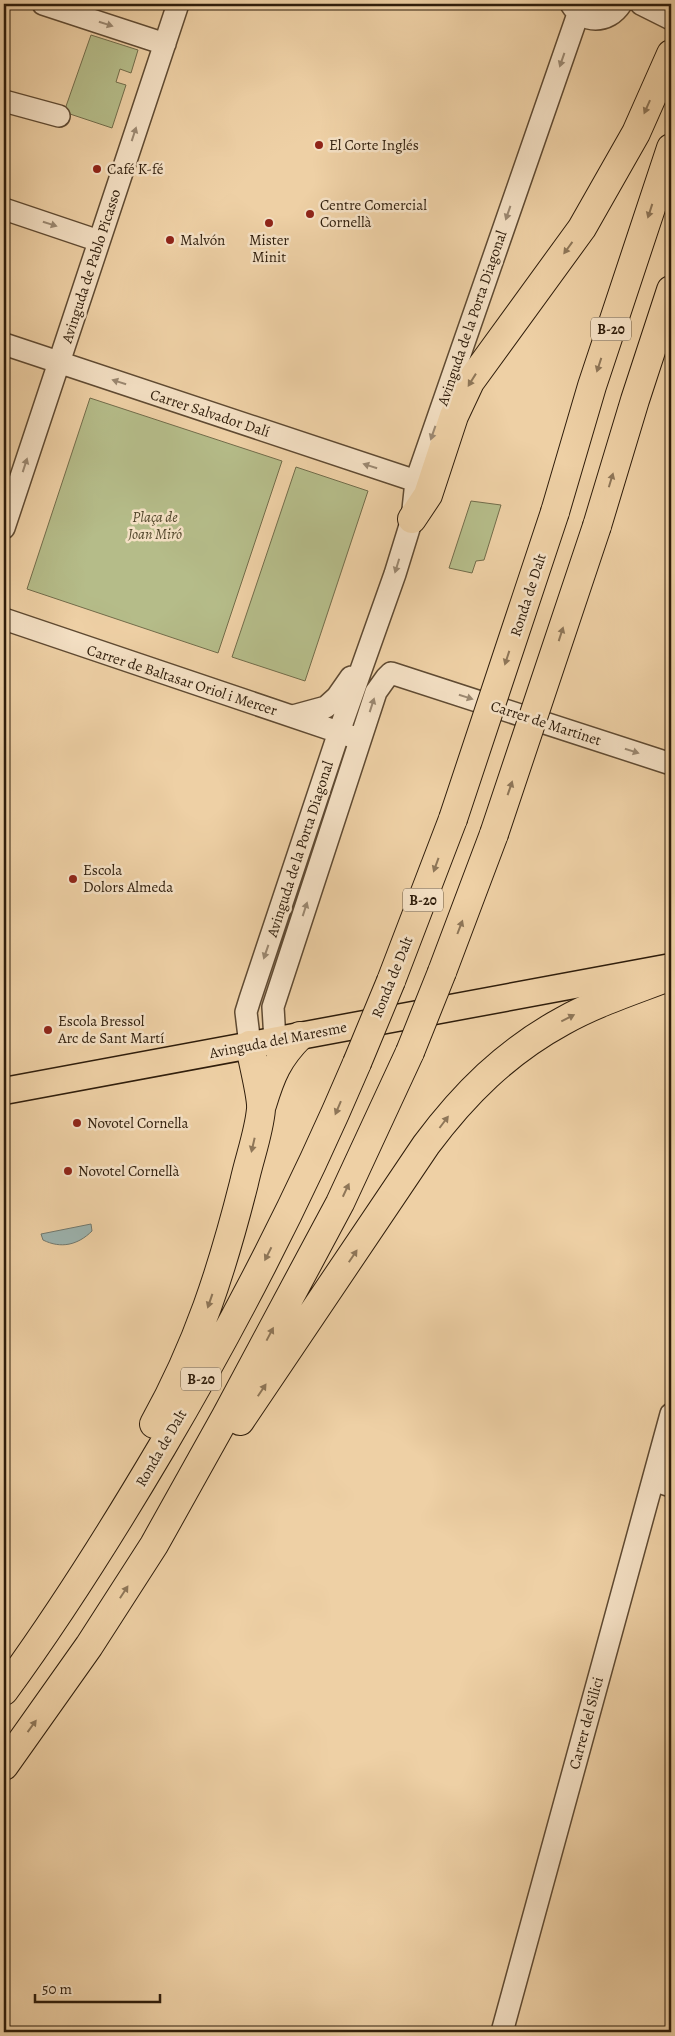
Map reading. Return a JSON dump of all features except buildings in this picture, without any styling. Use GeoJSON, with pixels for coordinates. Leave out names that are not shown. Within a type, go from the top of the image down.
{"type":"FeatureCollection","features":[{"type":"Feature","properties":{"kind":"highway"},"geometry":{"type":"LineString","coordinates":[[412,520],[428,495],[454,416],[470,382],[582,228],[636,133],[669,58]]}},
{"type":"Feature","properties":{"kind":"highway","name":"Ronda de Dalt"},"geometry":{"type":"LineString","coordinates":[[9,1684],[115,1525],[216,1352],[304,1182],[392,982],[453,819],[555,512],[592,386],[671,148]]}},
{"type":"Feature","properties":{"kind":"highway","name":"B-20"},"geometry":{"type":"LineString","coordinates":[[4,1766],[88,1646],[154,1545],[226,1416],[340,1203],[410,1052],[494,834],[597,526],[671,290]]}},
{"type":"Feature","properties":{"kind":"highway"},"geometry":{"type":"LineString","coordinates":[[154,1545],[336,1282],[426,1145],[470,1091],[503,1060],[563,1021],[671,976]]}},
{"type":"Feature","properties":{"kind":"highway"},"geometry":{"type":"LineString","coordinates":[[9,1684],[186,1363],[216,1284],[236,1214],[275,1040],[287,1049],[277,1063],[261,1107]]}},
{"type":"Feature","properties":{"kind":"main road","name":"Avinguda del Maresme"},"geometry":{"type":"LineString","coordinates":[[4,1091],[671,967]]}},
{"type":"Feature","properties":{"kind":"street"},"geometry":{"type":"LineString","coordinates":[[43,4],[165,44]]}},
{"type":"Feature","properties":{"kind":"street","name":"Avinguda de Pablo Picasso"},"geometry":{"type":"LineString","coordinates":[[4,528],[178,4]]}},
{"type":"Feature","properties":{"kind":"street"},"geometry":{"type":"LineString","coordinates":[[574,9],[590,20],[600,20],[613,13],[621,4]]}},
{"type":"Feature","properties":{"kind":"street"},"geometry":{"type":"LineString","coordinates":[[642,4],[671,19]]}},
{"type":"Feature","properties":{"kind":"street","name":"Avinguda de la Porta Diagonal"},"geometry":{"type":"LineString","coordinates":[[275,1040],[246,1012],[412,520],[416,481],[574,9]]}},
{"type":"Feature","properties":{"kind":"street"},"geometry":{"type":"LineString","coordinates":[[4,101],[59,116]]}},
{"type":"Feature","properties":{"kind":"street"},"geometry":{"type":"LineString","coordinates":[[4,209],[99,241]]}},
{"type":"Feature","properties":{"kind":"street","name":"Carrer Salvador Dalí"},"geometry":{"type":"LineString","coordinates":[[4,344],[416,481]]}},
{"type":"Feature","properties":{"kind":"street","name":"Carrer de Baltasar Oriol i Mercer"},"geometry":{"type":"LineString","coordinates":[[4,620],[360,740]]}},
{"type":"Feature","properties":{"kind":"street","name":"Avinguda de la Porta Diagonal"},"geometry":{"type":"LineString","coordinates":[[275,1040],[273,1007],[376,692],[391,673],[380,667],[377,660],[375,653],[376,626]]}},
{"type":"Feature","properties":{"kind":"street","name":"Avinguda de la Porta Diagonal"},"geometry":{"type":"LineString","coordinates":[[291,716],[302,712],[319,710],[331,704],[367,654]]}},
{"type":"Feature","properties":{"kind":"street","name":"Carrer de Martinet"},"geometry":{"type":"LineString","coordinates":[[391,673],[671,764]]}},
{"type":"Feature","properties":{"kind":"street","name":"Carrer del Silici"},"geometry":{"type":"LineString","coordinates":[[502,2032],[662,1483],[671,1414]]}},
{"type":"Feature","properties":{"kind":"green space"},"geometry":{"type":"Polygon","coordinates":[[[91,35],[138,50],[131,73],[120,69],[116,82],[126,85],[112,128],[64,112],[91,35]]]}},
{"type":"Feature","properties":{"kind":"green space","name":"Plaça de Joan Miró"},"geometry":{"type":"Polygon","coordinates":[[[90,398],[282,461],[218,653],[27,589],[90,398]]]}},
{"type":"Feature","properties":{"kind":"green space"},"geometry":{"type":"Polygon","coordinates":[[[296,467],[368,491],[305,681],[232,657],[296,467]]]}},
{"type":"Feature","properties":{"kind":"green space"},"geometry":{"type":"Polygon","coordinates":[[[471,501],[501,505],[484,560],[476,561],[472,573],[449,568],[471,501]]]}},
{"type":"Feature","properties":{"kind":"water"},"geometry":{"type":"Polygon","coordinates":[[[91,1224],[92,1231],[87,1236],[69,1244],[50,1243],[43,1240],[41,1234],[91,1224]]]}},
{"type":"Feature","properties":{"kind":"place","name":"El Corte Inglés"},"geometry":{"type":"Point","coordinates":[319,145]}},
{"type":"Feature","properties":{"kind":"place","name":"Café K-fé"},"geometry":{"type":"Point","coordinates":[97,169]}},
{"type":"Feature","properties":{"kind":"place","name":"Centre Comercial Cornellà"},"geometry":{"type":"Point","coordinates":[310,214]}},
{"type":"Feature","properties":{"kind":"place","name":"Mister Minit"},"geometry":{"type":"Point","coordinates":[269,223]}},
{"type":"Feature","properties":{"kind":"place","name":"Malvón"},"geometry":{"type":"Point","coordinates":[170,240]}},
{"type":"Feature","properties":{"kind":"place","name":"Escola Dolors Almeda"},"geometry":{"type":"Point","coordinates":[73,879]}},
{"type":"Feature","properties":{"kind":"place","name":"Escola Bressol Arc de Sant Martí"},"geometry":{"type":"Point","coordinates":[48,1030]}},
{"type":"Feature","properties":{"kind":"place","name":"Novotel Cornella"},"geometry":{"type":"Point","coordinates":[77,1123]}},
{"type":"Feature","properties":{"kind":"place","name":"Novotel Cornellà"},"geometry":{"type":"Point","coordinates":[68,1171]}}]}
